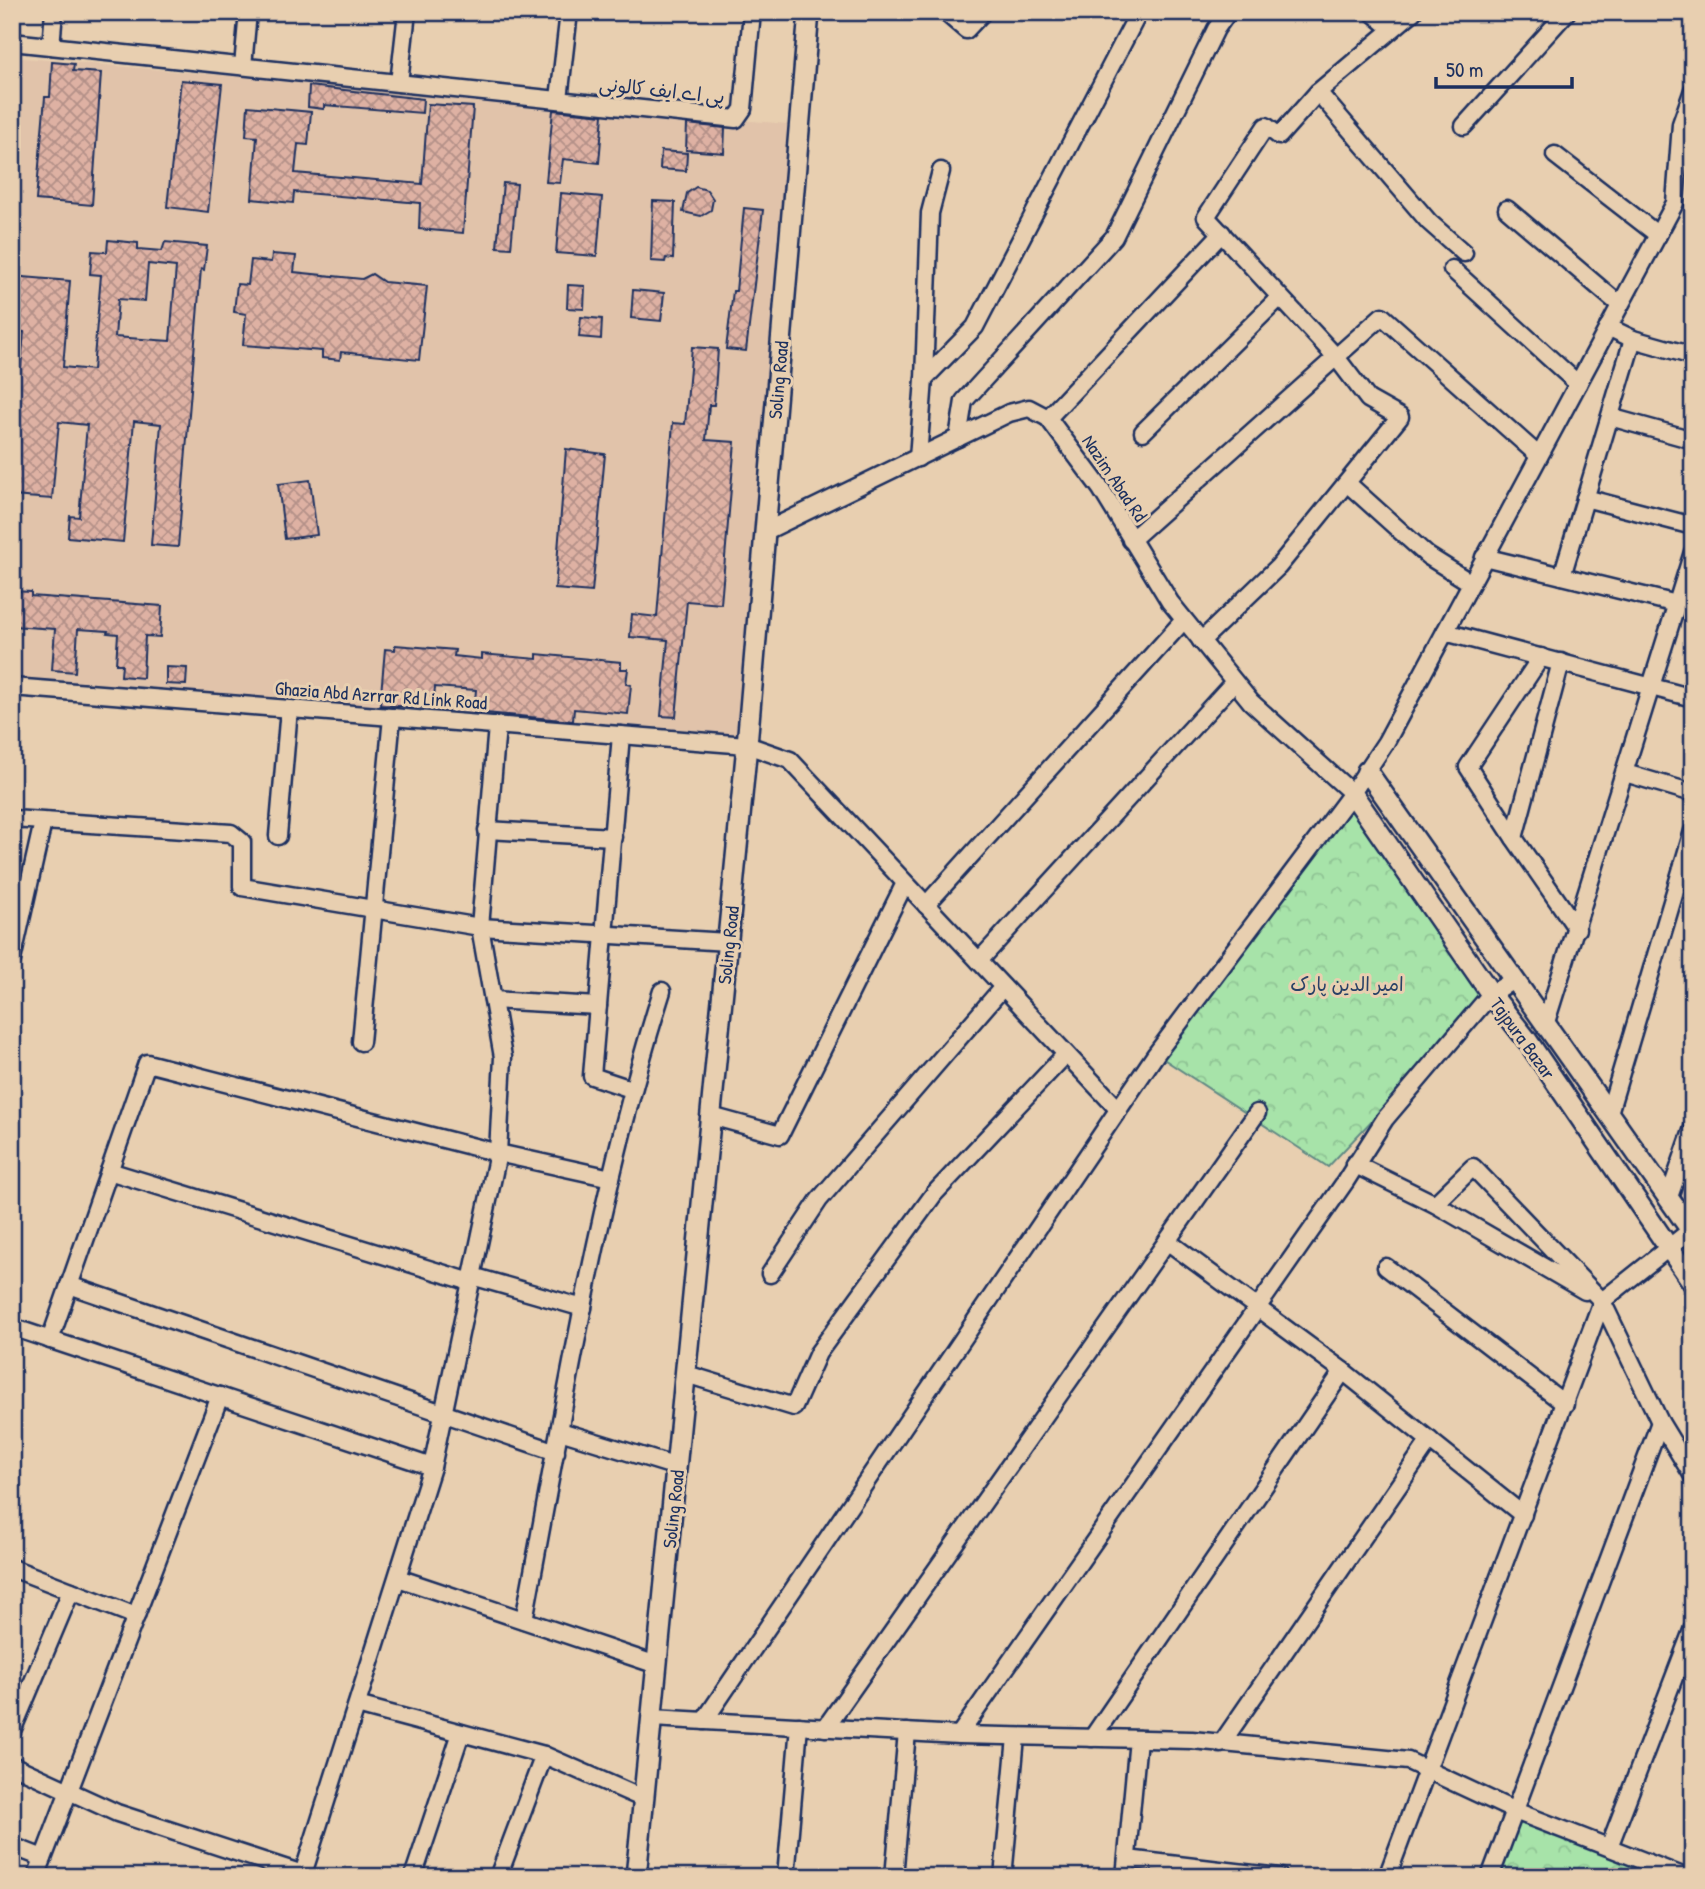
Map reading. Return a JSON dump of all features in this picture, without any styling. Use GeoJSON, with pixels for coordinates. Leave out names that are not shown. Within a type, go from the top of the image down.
{"type":"FeatureCollection","features":[{"type":"Feature","properties":{"kind":"street"},"geometry":{"type":"LineString","coordinates":[[51,46],[54,12]]}},
{"type":"Feature","properties":{"kind":"street"},"geometry":{"type":"LineString","coordinates":[[243,66],[248,12]]}},
{"type":"Feature","properties":{"kind":"street"},"geometry":{"type":"LineString","coordinates":[[399,83],[407,12]]}},
{"type":"Feature","properties":{"kind":"street"},"geometry":{"type":"LineString","coordinates":[[559,99],[569,12]]}},
{"type":"Feature","properties":{"kind":"street","name":"پی اے ایف کالونی"},"geometry":{"type":"LineString","coordinates":[[12,42],[736,119],[743,109],[752,12]]}},
{"type":"Feature","properties":{"kind":"street","name":"Soling Road"},"geometry":{"type":"LineString","coordinates":[[636,1877],[747,746],[809,12]]}},
{"type":"Feature","properties":{"kind":"street"},"geometry":{"type":"LineString","coordinates":[[945,12],[966,30],[983,12]]}},
{"type":"Feature","properties":{"kind":"street"},"geometry":{"type":"LineString","coordinates":[[924,379],[975,327],[1139,12]]}},
{"type":"Feature","properties":{"kind":"street"},"geometry":{"type":"LineString","coordinates":[[958,438],[964,401],[1114,237],[1216,29],[1228,12]]}},
{"type":"Feature","properties":{"kind":"street"},"geometry":{"type":"LineString","coordinates":[[1372,12],[1392,29]]}},
{"type":"Feature","properties":{"kind":"street"},"geometry":{"type":"LineString","coordinates":[[1201,641],[1278,567],[1400,417],[1368,399],[1336,357],[1206,217],[1266,126],[1279,136],[1318,92],[1413,12]]}},
{"type":"Feature","properties":{"kind":"street"},"geometry":{"type":"LineString","coordinates":[[1464,126],[1567,12]]}},
{"type":"Feature","properties":{"kind":"street"},"geometry":{"type":"LineString","coordinates":[[704,1721],[1156,1054],[1367,771],[1445,632],[1675,203],[1686,153],[1681,124],[1693,90]]}},
{"type":"Feature","properties":{"kind":"street"},"geometry":{"type":"LineString","coordinates":[[1318,92],[1429,222],[1464,254]]}},
{"type":"Feature","properties":{"kind":"street"},"geometry":{"type":"LineString","coordinates":[[1555,155],[1658,235]]}},
{"type":"Feature","properties":{"kind":"street"},"geometry":{"type":"LineString","coordinates":[[918,457],[924,379],[930,213],[941,171]]}},
{"type":"Feature","properties":{"kind":"street"},"geometry":{"type":"LineString","coordinates":[[1507,209],[1620,305]]}},
{"type":"Feature","properties":{"kind":"street"},"geometry":{"type":"LineString","coordinates":[[766,531],[1009,413],[1029,408],[1048,418],[1222,233]]}},
{"type":"Feature","properties":{"kind":"street"},"geometry":{"type":"LineString","coordinates":[[1452,270],[1578,384]]}},
{"type":"Feature","properties":{"kind":"street"},"geometry":{"type":"LineString","coordinates":[[1143,432],[1280,297]]}},
{"type":"Feature","properties":{"kind":"street"},"geometry":{"type":"LineString","coordinates":[[1132,540],[1382,316],[1539,456]]}},
{"type":"Feature","properties":{"kind":"street"},"geometry":{"type":"LineString","coordinates":[[1608,327],[1633,339],[1693,356]]}},
{"type":"Feature","properties":{"kind":"street"},"geometry":{"type":"LineString","coordinates":[[1562,576],[1633,339]]}},
{"type":"Feature","properties":{"kind":"street"},"geometry":{"type":"LineString","coordinates":[[1610,417],[1693,440]]}},
{"type":"Feature","properties":{"kind":"street","name":"Nazim Abad Rd"},"geometry":{"type":"LineString","coordinates":[[1048,418],[1101,489],[1184,620],[1234,682],[1251,702],[1352,793]]}},
{"type":"Feature","properties":{"kind":"street"},"geometry":{"type":"LineString","coordinates":[[1347,483],[1428,556],[1471,583]]}},
{"type":"Feature","properties":{"kind":"street"},"geometry":{"type":"LineString","coordinates":[[1586,498],[1693,526]]}},
{"type":"Feature","properties":{"kind":"street"},"geometry":{"type":"LineString","coordinates":[[1546,1021],[1693,552]]}},
{"type":"Feature","properties":{"kind":"street"},"geometry":{"type":"LineString","coordinates":[[1485,557],[1677,604]]}},
{"type":"Feature","properties":{"kind":"street"},"geometry":{"type":"LineString","coordinates":[[926,905],[1184,620]]}},
{"type":"Feature","properties":{"kind":"street"},"geometry":{"type":"LineString","coordinates":[[1445,632],[1693,698]]}},
{"type":"Feature","properties":{"kind":"street"},"geometry":{"type":"LineString","coordinates":[[1541,657],[1468,767],[1577,929]]}},
{"type":"Feature","properties":{"kind":"street"},"geometry":{"type":"LineString","coordinates":[[1514,838],[1561,662]]}},
{"type":"Feature","properties":{"kind":"street"},"geometry":{"type":"LineString","coordinates":[[979,961],[1234,682]]}},
{"type":"Feature","properties":{"kind":"street","name":"Ghazia Abd Azrrar Rd Link Road"},"geometry":{"type":"LineString","coordinates":[[12,687],[747,746],[790,760],[1119,1110]]}},
{"type":"Feature","properties":{"kind":"street"},"geometry":{"type":"LineString","coordinates":[[278,836],[289,709]]}},
{"type":"Feature","properties":{"kind":"street"},"geometry":{"type":"LineString","coordinates":[[361,1042],[392,718]]}},
{"type":"Feature","properties":{"kind":"street"},"geometry":{"type":"LineString","coordinates":[[12,1765],[117,1813],[303,1876],[432,1467],[498,1153],[503,1057],[480,927],[497,726]]}},
{"type":"Feature","properties":{"kind":"street"},"geometry":{"type":"LineString","coordinates":[[621,736],[592,1076],[631,1089]]}},
{"type":"Feature","properties":{"kind":"street","name":"Tajpura Bazar"},"geometry":{"type":"LineString","coordinates":[[1367,771],[1512,981],[1546,1021],[1692,1231]]}},
{"type":"Feature","properties":{"kind":"street"},"geometry":{"type":"LineString","coordinates":[[1625,773],[1693,793]]}},
{"type":"Feature","properties":{"kind":"street","name":"Tajpura Bazar"},"geometry":{"type":"LineString","coordinates":[[1352,793],[1491,994],[1535,1051],[1693,1283]]}},
{"type":"Feature","properties":{"kind":"street"},"geometry":{"type":"LineString","coordinates":[[12,819],[231,833],[242,842],[242,887],[375,910],[480,927],[728,942]]}},
{"type":"Feature","properties":{"kind":"street"},"geometry":{"type":"LineString","coordinates":[[12,960],[43,822]]}},
{"type":"Feature","properties":{"kind":"street"},"geometry":{"type":"LineString","coordinates":[[487,830],[613,837]]}},
{"type":"Feature","properties":{"kind":"street"},"geometry":{"type":"LineString","coordinates":[[1609,1113],[1693,831]]}},
{"type":"Feature","properties":{"kind":"street"},"geometry":{"type":"LineString","coordinates":[[711,1116],[780,1135],[905,883]]}},
{"type":"Feature","properties":{"kind":"street"},"geometry":{"type":"LineString","coordinates":[[959,1735],[1385,1119],[1491,994],[1512,981]]}},
{"type":"Feature","properties":{"kind":"street"},"geometry":{"type":"LineString","coordinates":[[770,1274],[820,1200],[1003,987]]}},
{"type":"Feature","properties":{"kind":"street"},"geometry":{"type":"LineString","coordinates":[[524,1620],[583,1308],[611,1178],[631,1089],[662,991]]}},
{"type":"Feature","properties":{"kind":"street"},"geometry":{"type":"LineString","coordinates":[[493,1000],[598,1006]]}},
{"type":"Feature","properties":{"kind":"street"},"geometry":{"type":"LineString","coordinates":[[686,1374],[794,1407],[818,1353],[934,1194],[1066,1054]]}},
{"type":"Feature","properties":{"kind":"street"},"geometry":{"type":"LineString","coordinates":[[50,1340],[146,1063],[498,1153],[611,1178]]}},
{"type":"Feature","properties":{"kind":"street"},"geometry":{"type":"LineString","coordinates":[[825,1728],[1257,1112]]}},
{"type":"Feature","properties":{"kind":"street"},"geometry":{"type":"LineString","coordinates":[[1670,1197],[1693,1128]]}},
{"type":"Feature","properties":{"kind":"street"},"geometry":{"type":"LineString","coordinates":[[1354,1164],[1435,1204],[1602,1301]]}},
{"type":"Feature","properties":{"kind":"street"},"geometry":{"type":"LineString","coordinates":[[1435,1204],[1473,1167],[1602,1301],[1660,1422],[1693,1476]]}},
{"type":"Feature","properties":{"kind":"street"},"geometry":{"type":"LineString","coordinates":[[109,1171],[472,1279],[583,1308]]}},
{"type":"Feature","properties":{"kind":"street"},"geometry":{"type":"LineString","coordinates":[[1387,1877],[1602,1301],[1692,1231]]}},
{"type":"Feature","properties":{"kind":"street"},"geometry":{"type":"LineString","coordinates":[[1167,1241],[1343,1371],[1523,1515]]}},
{"type":"Feature","properties":{"kind":"street"},"geometry":{"type":"LineString","coordinates":[[1386,1267],[1565,1404]]}},
{"type":"Feature","properties":{"kind":"street"},"geometry":{"type":"LineString","coordinates":[[69,1285],[556,1452]]}},
{"type":"Feature","properties":{"kind":"street"},"geometry":{"type":"LineString","coordinates":[[12,1327],[432,1467]]}},
{"type":"Feature","properties":{"kind":"street"},"geometry":{"type":"LineString","coordinates":[[1092,1738],[1343,1371]]}},
{"type":"Feature","properties":{"kind":"street"},"geometry":{"type":"LineString","coordinates":[[36,1877],[220,1396]]}},
{"type":"Feature","properties":{"kind":"street"},"geometry":{"type":"LineString","coordinates":[[1490,1877],[1660,1422]]}},
{"type":"Feature","properties":{"kind":"street"},"geometry":{"type":"LineString","coordinates":[[560,1431],[677,1467]]}},
{"type":"Feature","properties":{"kind":"street"},"geometry":{"type":"LineString","coordinates":[[1221,1744],[1430,1440]]}},
{"type":"Feature","properties":{"kind":"street"},"geometry":{"type":"LineString","coordinates":[[12,1568],[136,1616]]}},
{"type":"Feature","properties":{"kind":"street"},"geometry":{"type":"LineString","coordinates":[[398,1578],[657,1665]]}},
{"type":"Feature","properties":{"kind":"street"},"geometry":{"type":"LineString","coordinates":[[12,1731],[71,1591]]}},
{"type":"Feature","properties":{"kind":"street"},"geometry":{"type":"LineString","coordinates":[[1609,1847],[1693,1628]]}},
{"type":"Feature","properties":{"kind":"street"},"geometry":{"type":"LineString","coordinates":[[357,1705],[544,1755],[644,1799]]}},
{"type":"Feature","properties":{"kind":"street"},"geometry":{"type":"LineString","coordinates":[[652,1718],[959,1735],[1192,1740],[1408,1762],[1427,1768],[1515,1811],[1685,1877]]}},
{"type":"Feature","properties":{"kind":"street"},"geometry":{"type":"LineString","coordinates":[[786,1877],[799,1727]]}},
{"type":"Feature","properties":{"kind":"street"},"geometry":{"type":"LineString","coordinates":[[413,1877],[461,1732]]}},
{"type":"Feature","properties":{"kind":"street"},"geometry":{"type":"LineString","coordinates":[[894,1877],[907,1732]]}},
{"type":"Feature","properties":{"kind":"street"},"geometry":{"type":"LineString","coordinates":[[1003,1877],[1016,1737]]}},
{"type":"Feature","properties":{"kind":"street"},"geometry":{"type":"LineString","coordinates":[[1125,1877],[1138,1739]]}},
{"type":"Feature","properties":{"kind":"street"},"geometry":{"type":"LineString","coordinates":[[498,1877],[544,1755]]}},
{"type":"Feature","properties":{"kind":"street"},"geometry":{"type":"LineString","coordinates":[[12,1846],[43,1858]]}},
{"type":"Feature","properties":{"kind":"street"},"geometry":{"type":"LineString","coordinates":[[1127,1859],[1280,1877]]}},
{"type":"Feature","properties":{"kind":"shaded area"},"geometry":{"type":"Polygon","coordinates":[[[12,57],[799,125],[747,745],[12,687],[12,57]]]}},
{"type":"Feature","properties":{"kind":"green space","name":"امیر الدین پارک"},"geometry":{"type":"Polygon","coordinates":[[[1352,793],[1491,994],[1328,1167],[1156,1054],[1352,793]]]}},
{"type":"Feature","properties":{"kind":"green space"},"geometry":{"type":"Polygon","coordinates":[[[1515,1811],[1661,1867],[1657,1877],[1490,1877],[1515,1811]]]}},
{"type":"Feature","properties":{"kind":"building"},"geometry":{"type":"Polygon","coordinates":[[[52,62],[74,64],[73,71],[101,73],[92,205],[36,200],[45,97],[50,97],[52,62]]]}},
{"type":"Feature","properties":{"kind":"building"},"geometry":{"type":"Polygon","coordinates":[[[181,80],[222,84],[208,212],[167,207],[181,80]]]}},
{"type":"Feature","properties":{"kind":"building"},"geometry":{"type":"Polygon","coordinates":[[[309,86],[423,99],[422,113],[324,105],[324,109],[308,107],[309,86]]]}},
{"type":"Feature","properties":{"kind":"building"},"geometry":{"type":"Polygon","coordinates":[[[428,104],[473,107],[463,233],[419,229],[420,203],[294,192],[293,203],[252,199],[257,137],[246,136],[248,106],[311,112],[308,145],[298,144],[295,173],[422,184],[428,104]]]}},
{"type":"Feature","properties":{"kind":"building"},"geometry":{"type":"Polygon","coordinates":[[[553,110],[603,115],[599,163],[563,159],[560,183],[546,182],[553,110]]]}},
{"type":"Feature","properties":{"kind":"building"},"geometry":{"type":"Polygon","coordinates":[[[687,124],[725,128],[724,153],[686,150],[687,124]]]}},
{"type":"Feature","properties":{"kind":"building"},"geometry":{"type":"Polygon","coordinates":[[[661,151],[687,153],[686,171],[660,169],[661,151]]]}},
{"type":"Feature","properties":{"kind":"building"},"geometry":{"type":"Polygon","coordinates":[[[503,183],[517,184],[511,248],[497,247],[503,183]]]}},
{"type":"Feature","properties":{"kind":"building"},"geometry":{"type":"Polygon","coordinates":[[[696,187],[707,190],[713,199],[711,210],[701,216],[683,212],[687,193],[696,187]]]}},
{"type":"Feature","properties":{"kind":"building"},"geometry":{"type":"Polygon","coordinates":[[[561,193],[602,197],[597,256],[556,253],[561,193]]]}},
{"type":"Feature","properties":{"kind":"building"},"geometry":{"type":"Polygon","coordinates":[[[653,201],[675,202],[673,259],[666,258],[665,262],[651,261],[653,201]]]}},
{"type":"Feature","properties":{"kind":"building"},"geometry":{"type":"Polygon","coordinates":[[[744,208],[763,210],[746,351],[726,349],[733,291],[736,291],[744,208]]]}},
{"type":"Feature","properties":{"kind":"building"},"geometry":{"type":"Polygon","coordinates":[[[108,240],[138,243],[138,249],[162,251],[165,242],[207,246],[204,270],[201,269],[178,547],[151,545],[161,424],[134,421],[123,542],[68,537],[70,516],[79,517],[87,425],[59,422],[52,499],[12,496],[17,410],[12,410],[12,364],[21,365],[24,332],[12,332],[12,276],[70,281],[63,367],[93,370],[101,275],[90,274],[92,251],[107,252],[108,240]],[[148,264],[145,301],[118,299],[115,337],[170,341],[176,267],[148,264]]]}},
{"type":"Feature","properties":{"kind":"building"},"geometry":{"type":"Polygon","coordinates":[[[272,254],[296,256],[294,272],[362,279],[372,274],[384,282],[427,286],[419,360],[341,352],[340,360],[322,358],[322,351],[243,345],[246,314],[234,312],[237,284],[248,285],[251,260],[271,262],[272,254]]]}},
{"type":"Feature","properties":{"kind":"building"},"geometry":{"type":"Polygon","coordinates":[[[568,285],[585,286],[584,309],[567,308],[568,285]]]}},
{"type":"Feature","properties":{"kind":"building"},"geometry":{"type":"Polygon","coordinates":[[[633,290],[664,293],[661,321],[631,318],[633,290]]]}},
{"type":"Feature","properties":{"kind":"building"},"geometry":{"type":"Polygon","coordinates":[[[581,317],[602,319],[601,339],[579,337],[581,317]]]}},
{"type":"Feature","properties":{"kind":"building"},"geometry":{"type":"Polygon","coordinates":[[[692,347],[718,349],[714,405],[709,405],[706,440],[735,442],[721,604],[687,601],[676,717],[661,716],[668,640],[630,637],[632,614],[657,617],[673,423],[685,424],[692,347]]]}},
{"type":"Feature","properties":{"kind":"building"},"geometry":{"type":"Polygon","coordinates":[[[566,449],[605,454],[592,592],[555,589],[566,449]]]}},
{"type":"Feature","properties":{"kind":"building"},"geometry":{"type":"Polygon","coordinates":[[[310,480],[317,535],[285,539],[278,484],[310,480]]]}},
{"type":"Feature","properties":{"kind":"building"},"geometry":{"type":"Polygon","coordinates":[[[12,591],[31,592],[31,596],[162,606],[160,637],[145,636],[143,678],[121,676],[122,664],[116,664],[118,634],[107,633],[108,631],[78,629],[75,672],[52,670],[55,629],[12,626],[12,591]]]}},
{"type":"Feature","properties":{"kind":"building"},"geometry":{"type":"Polygon","coordinates":[[[395,645],[455,650],[454,656],[482,659],[482,654],[537,659],[537,654],[621,662],[621,669],[628,669],[626,684],[631,685],[628,714],[574,709],[573,721],[474,712],[476,690],[435,687],[433,708],[380,705],[385,649],[395,650],[395,645]]]}},
{"type":"Feature","properties":{"kind":"building"},"geometry":{"type":"Polygon","coordinates":[[[166,667],[187,668],[186,685],[166,684],[166,667]]]}}]}
